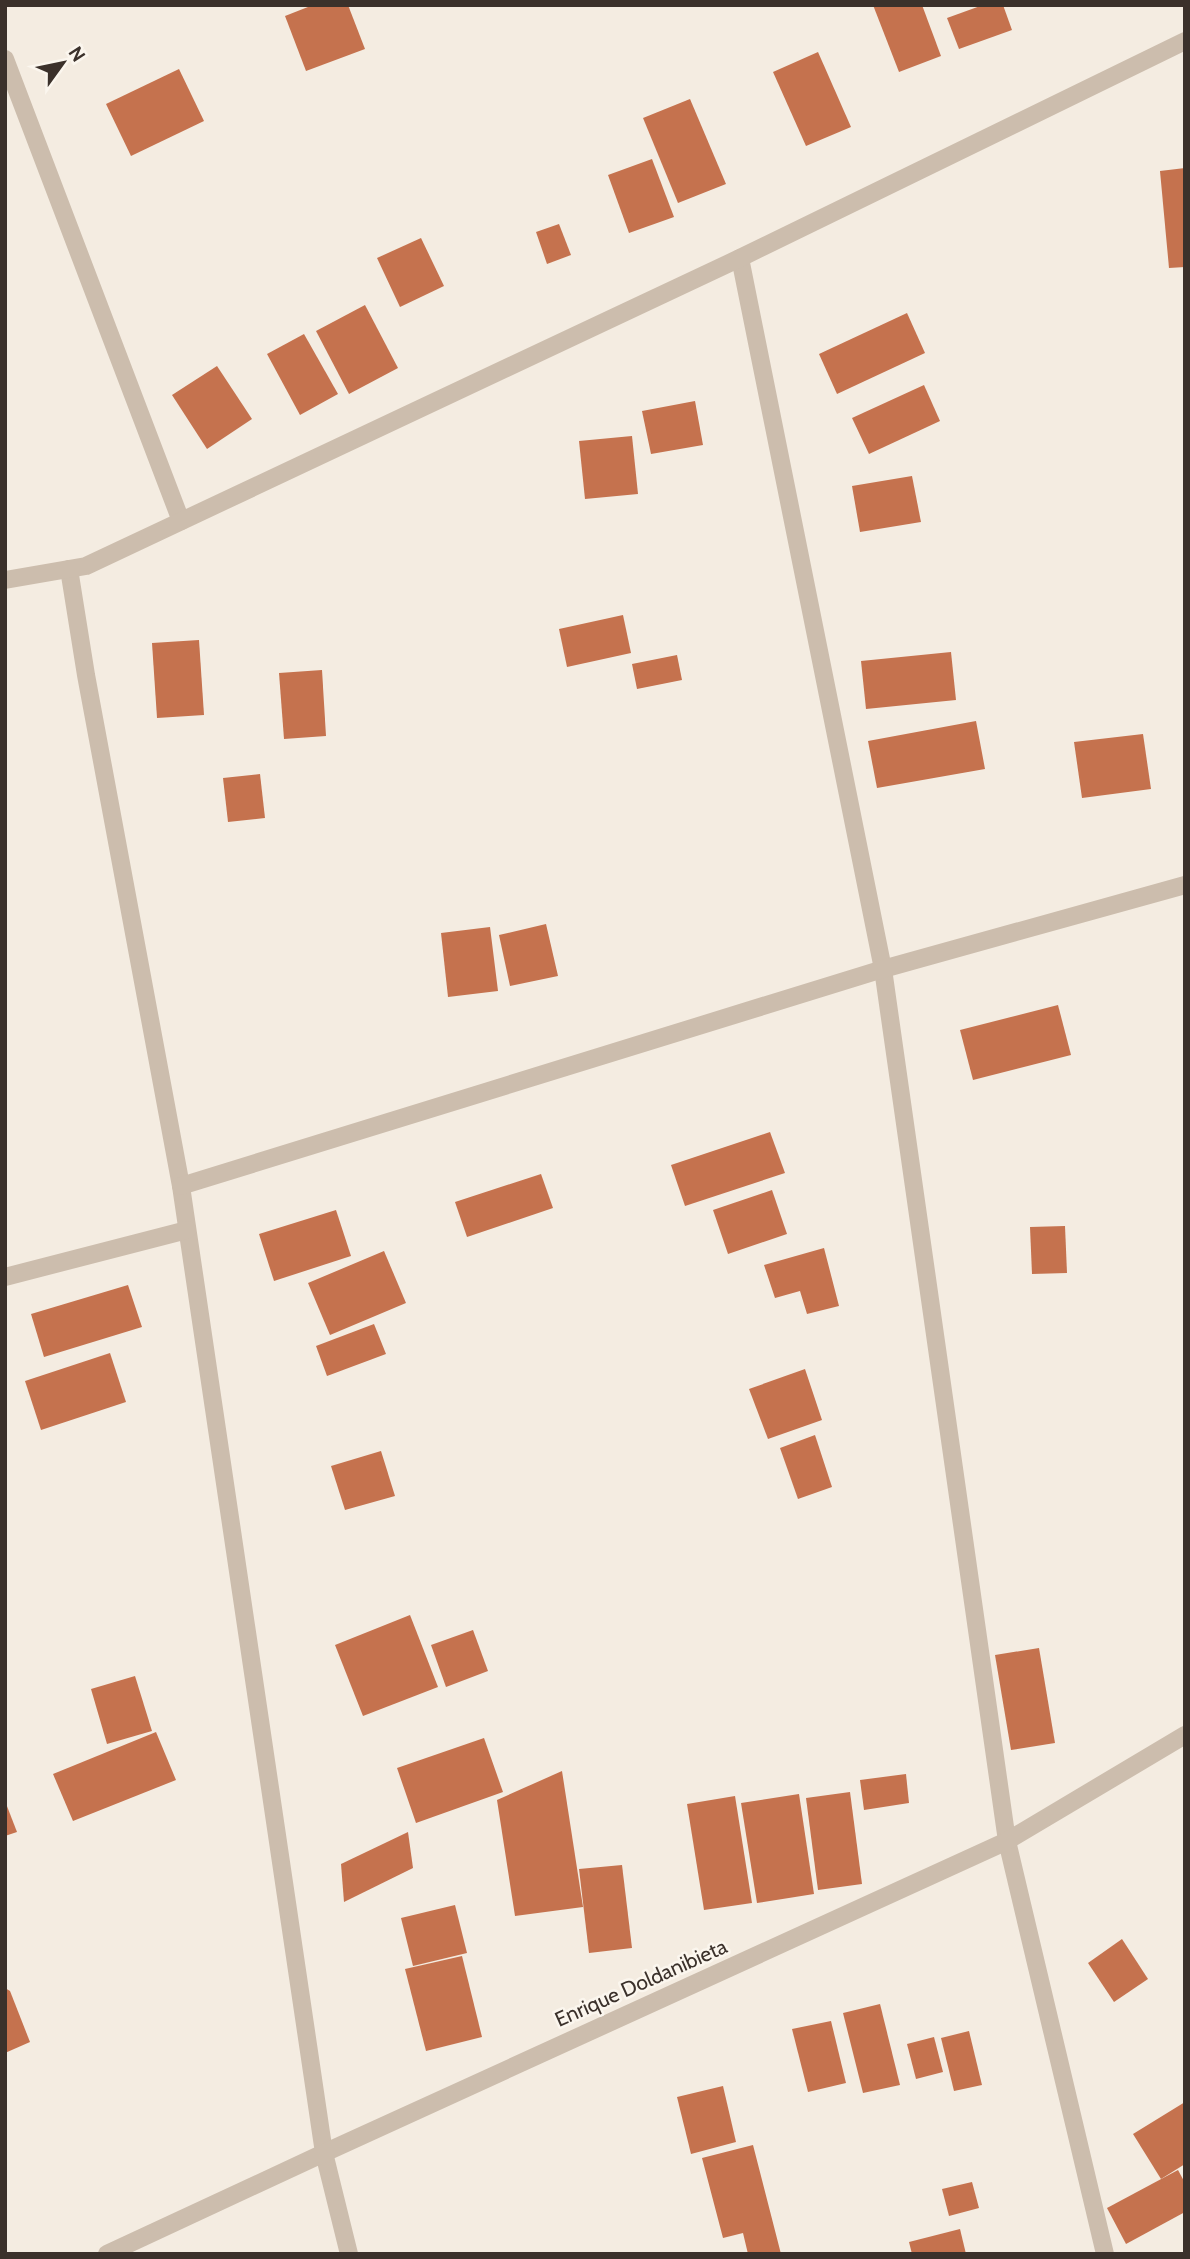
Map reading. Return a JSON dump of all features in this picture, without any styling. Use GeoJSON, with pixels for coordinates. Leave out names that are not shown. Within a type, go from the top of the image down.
{"type":"FeatureCollection","features":[{"type":"Feature","properties":{"kind":"street"},"geometry":{"type":"LineString","coordinates":[[5,580],[86,566],[740,258],[1185,41]]}},
{"type":"Feature","properties":{"kind":"street"},"geometry":{"type":"LineString","coordinates":[[5,59],[181,521]]}},
{"type":"Feature","properties":{"kind":"street"},"geometry":{"type":"LineString","coordinates":[[740,258],[883,969],[1007,1841],[1105,2254]]}},
{"type":"Feature","properties":{"kind":"street"},"geometry":{"type":"LineString","coordinates":[[69,569],[86,675],[181,1185],[324,2152],[349,2254]]}},
{"type":"Feature","properties":{"kind":"street"},"geometry":{"type":"LineString","coordinates":[[181,1185],[883,969],[1185,885]]}},
{"type":"Feature","properties":{"kind":"street"},"geometry":{"type":"LineString","coordinates":[[5,1277],[187,1230]]}},
{"type":"Feature","properties":{"kind":"street","name":"Enrique Doldanibieta"},"geometry":{"type":"LineString","coordinates":[[107,2254],[324,2152],[1007,1841],[1185,1735]]}},
{"type":"Feature","properties":{"kind":"building"},"geometry":{"type":"Polygon","coordinates":[[[313,5],[348,5],[365,49],[306,71],[285,16],[313,5]]]}},
{"type":"Feature","properties":{"kind":"building"},"geometry":{"type":"Polygon","coordinates":[[[873,5],[922,5],[941,56],[899,72],[873,5]]]}},
{"type":"Feature","properties":{"kind":"building"},"geometry":{"type":"Polygon","coordinates":[[[983,5],[1003,5],[1012,30],[959,49],[947,18],[983,5]]]}},
{"type":"Feature","properties":{"kind":"building"},"geometry":{"type":"Polygon","coordinates":[[[818,52],[851,127],[806,146],[773,72],[818,52]]]}},
{"type":"Feature","properties":{"kind":"building"},"geometry":{"type":"Polygon","coordinates":[[[179,69],[204,121],[131,156],[106,104],[179,69]]]}},
{"type":"Feature","properties":{"kind":"building"},"geometry":{"type":"Polygon","coordinates":[[[690,99],[726,184],[678,203],[643,118],[690,99]]]}},
{"type":"Feature","properties":{"kind":"building"},"geometry":{"type":"Polygon","coordinates":[[[652,159],[674,217],[629,233],[608,175],[652,159]]]}},
{"type":"Feature","properties":{"kind":"building"},"geometry":{"type":"Polygon","coordinates":[[[1185,168],[1185,267],[1169,268],[1160,171],[1185,168]]]}},
{"type":"Feature","properties":{"kind":"building"},"geometry":{"type":"Polygon","coordinates":[[[559,224],[571,255],[547,264],[536,232],[559,224]]]}},
{"type":"Feature","properties":{"kind":"building"},"geometry":{"type":"Polygon","coordinates":[[[421,238],[444,286],[400,307],[377,258],[421,238]]]}},
{"type":"Feature","properties":{"kind":"building"},"geometry":{"type":"Polygon","coordinates":[[[365,305],[398,368],[349,394],[316,331],[365,305]]]}},
{"type":"Feature","properties":{"kind":"building"},"geometry":{"type":"Polygon","coordinates":[[[907,313],[925,353],[837,394],[819,354],[907,313]]]}},
{"type":"Feature","properties":{"kind":"building"},"geometry":{"type":"Polygon","coordinates":[[[304,334],[338,394],[300,415],[267,354],[304,334]]]}},
{"type":"Feature","properties":{"kind":"building"},"geometry":{"type":"Polygon","coordinates":[[[217,366],[252,419],[207,449],[172,395],[217,366]]]}},
{"type":"Feature","properties":{"kind":"building"},"geometry":{"type":"Polygon","coordinates":[[[924,385],[940,421],[869,454],[852,418],[924,385]]]}},
{"type":"Feature","properties":{"kind":"building"},"geometry":{"type":"Polygon","coordinates":[[[695,401],[703,445],[651,454],[642,411],[695,401]]]}},
{"type":"Feature","properties":{"kind":"building"},"geometry":{"type":"Polygon","coordinates":[[[632,436],[638,494],[585,499],[579,441],[632,436]]]}},
{"type":"Feature","properties":{"kind":"building"},"geometry":{"type":"Polygon","coordinates":[[[912,476],[921,522],[860,532],[852,486],[912,476]]]}},
{"type":"Feature","properties":{"kind":"building"},"geometry":{"type":"Polygon","coordinates":[[[623,615],[631,653],[567,667],[559,629],[623,615]]]}},
{"type":"Feature","properties":{"kind":"building"},"geometry":{"type":"Polygon","coordinates":[[[199,640],[204,715],[157,718],[152,643],[199,640]]]}},
{"type":"Feature","properties":{"kind":"building"},"geometry":{"type":"Polygon","coordinates":[[[951,652],[956,700],[866,709],[861,661],[951,652]]]}},
{"type":"Feature","properties":{"kind":"building"},"geometry":{"type":"Polygon","coordinates":[[[677,655],[682,680],[637,689],[632,664],[677,655]]]}},
{"type":"Feature","properties":{"kind":"building"},"geometry":{"type":"Polygon","coordinates":[[[322,670],[326,736],[284,739],[279,673],[322,670]]]}},
{"type":"Feature","properties":{"kind":"building"},"geometry":{"type":"Polygon","coordinates":[[[976,721],[985,769],[877,788],[868,741],[976,721]]]}},
{"type":"Feature","properties":{"kind":"building"},"geometry":{"type":"Polygon","coordinates":[[[1143,734],[1151,789],[1082,798],[1074,742],[1143,734]]]}},
{"type":"Feature","properties":{"kind":"building"},"geometry":{"type":"Polygon","coordinates":[[[260,774],[265,818],[228,822],[223,778],[260,774]]]}},
{"type":"Feature","properties":{"kind":"building"},"geometry":{"type":"Polygon","coordinates":[[[546,924],[558,976],[510,986],[499,935],[546,924]]]}},
{"type":"Feature","properties":{"kind":"building"},"geometry":{"type":"Polygon","coordinates":[[[490,927],[498,991],[448,997],[441,933],[490,927]]]}},
{"type":"Feature","properties":{"kind":"building"},"geometry":{"type":"Polygon","coordinates":[[[1058,1005],[1071,1055],[973,1080],[960,1030],[1058,1005]]]}},
{"type":"Feature","properties":{"kind":"building"},"geometry":{"type":"Polygon","coordinates":[[[770,1132],[785,1173],[685,1206],[671,1165],[770,1132]]]}},
{"type":"Feature","properties":{"kind":"building"},"geometry":{"type":"Polygon","coordinates":[[[541,1174],[553,1208],[467,1237],[455,1202],[541,1174]]]}},
{"type":"Feature","properties":{"kind":"building"},"geometry":{"type":"Polygon","coordinates":[[[772,1190],[787,1234],[728,1254],[713,1210],[772,1190]]]}},
{"type":"Feature","properties":{"kind":"building"},"geometry":{"type":"Polygon","coordinates":[[[336,1210],[351,1256],[274,1281],[259,1234],[336,1210]]]}},
{"type":"Feature","properties":{"kind":"building"},"geometry":{"type":"Polygon","coordinates":[[[1065,1226],[1067,1273],[1032,1274],[1030,1227],[1065,1226]]]}},
{"type":"Feature","properties":{"kind":"building"},"geometry":{"type":"Polygon","coordinates":[[[824,1248],[839,1306],[807,1314],[800,1291],[775,1298],[764,1265],[824,1248]]]}},
{"type":"Feature","properties":{"kind":"building"},"geometry":{"type":"Polygon","coordinates":[[[384,1251],[406,1303],[330,1335],[308,1283],[384,1251]]]}},
{"type":"Feature","properties":{"kind":"building"},"geometry":{"type":"Polygon","coordinates":[[[128,1285],[142,1327],[44,1357],[31,1314],[128,1285]]]}},
{"type":"Feature","properties":{"kind":"building"},"geometry":{"type":"Polygon","coordinates":[[[374,1324],[386,1354],[327,1376],[316,1346],[374,1324]]]}},
{"type":"Feature","properties":{"kind":"building"},"geometry":{"type":"Polygon","coordinates":[[[110,1353],[126,1402],[41,1430],[25,1381],[110,1353]]]}},
{"type":"Feature","properties":{"kind":"building"},"geometry":{"type":"Polygon","coordinates":[[[805,1369],[822,1420],[768,1439],[749,1389],[805,1369]]]}},
{"type":"Feature","properties":{"kind":"building"},"geometry":{"type":"Polygon","coordinates":[[[815,1435],[832,1487],[798,1499],[780,1448],[815,1435]]]}},
{"type":"Feature","properties":{"kind":"building"},"geometry":{"type":"Polygon","coordinates":[[[381,1451],[395,1496],[345,1510],[331,1466],[381,1451]]]}},
{"type":"Feature","properties":{"kind":"building"},"geometry":{"type":"Polygon","coordinates":[[[410,1615],[438,1687],[363,1716],[335,1645],[410,1615]]]}},
{"type":"Feature","properties":{"kind":"building"},"geometry":{"type":"Polygon","coordinates":[[[473,1630],[488,1671],[446,1687],[431,1645],[473,1630]]]}},
{"type":"Feature","properties":{"kind":"building"},"geometry":{"type":"Polygon","coordinates":[[[1039,1648],[1055,1743],[1011,1750],[995,1655],[1039,1648]]]}},
{"type":"Feature","properties":{"kind":"building"},"geometry":{"type":"Polygon","coordinates":[[[135,1676],[152,1731],[107,1744],[91,1689],[135,1676]]]}},
{"type":"Feature","properties":{"kind":"building"},"geometry":{"type":"Polygon","coordinates":[[[156,1732],[176,1780],[73,1821],[53,1774],[156,1732]]]}},
{"type":"Feature","properties":{"kind":"building"},"geometry":{"type":"Polygon","coordinates":[[[484,1738],[503,1792],[416,1823],[397,1768],[484,1738]]]}},
{"type":"Feature","properties":{"kind":"building"},"geometry":{"type":"Polygon","coordinates":[[[562,1771],[583,1907],[515,1916],[497,1800],[562,1771]]]}},
{"type":"Feature","properties":{"kind":"building"},"geometry":{"type":"Polygon","coordinates":[[[906,1774],[909,1803],[864,1810],[860,1780],[906,1774]]]}},
{"type":"Feature","properties":{"kind":"building"},"geometry":{"type":"Polygon","coordinates":[[[850,1792],[862,1884],[818,1890],[806,1798],[850,1792]]]}},
{"type":"Feature","properties":{"kind":"building"},"geometry":{"type":"Polygon","coordinates":[[[799,1794],[814,1894],[757,1903],[741,1803],[799,1794]]]}},
{"type":"Feature","properties":{"kind":"building"},"geometry":{"type":"Polygon","coordinates":[[[735,1796],[752,1903],[704,1910],[687,1804],[735,1796]]]}},
{"type":"Feature","properties":{"kind":"building"},"geometry":{"type":"Polygon","coordinates":[[[5,1801],[17,1832],[5,1836],[5,1801]]]}},
{"type":"Feature","properties":{"kind":"building"},"geometry":{"type":"Polygon","coordinates":[[[408,1832],[413,1868],[344,1902],[341,1864],[408,1832]]]}},
{"type":"Feature","properties":{"kind":"building"},"geometry":{"type":"Polygon","coordinates":[[[622,1865],[632,1948],[589,1953],[579,1869],[622,1865]]]}},
{"type":"Feature","properties":{"kind":"building"},"geometry":{"type":"Polygon","coordinates":[[[455,1905],[467,1953],[413,1966],[401,1918],[455,1905]]]}},
{"type":"Feature","properties":{"kind":"building"},"geometry":{"type":"Polygon","coordinates":[[[1122,1939],[1148,1979],[1114,2002],[1088,1963],[1122,1939]]]}},
{"type":"Feature","properties":{"kind":"building"},"geometry":{"type":"Polygon","coordinates":[[[462,1956],[482,2037],[426,2051],[405,1969],[462,1956]]]}},
{"type":"Feature","properties":{"kind":"building"},"geometry":{"type":"Polygon","coordinates":[[[5,1988],[10,1991],[30,2042],[5,2053],[5,1988]]]}},
{"type":"Feature","properties":{"kind":"building"},"geometry":{"type":"Polygon","coordinates":[[[880,2004],[900,2085],[863,2093],[843,2013],[880,2004]]]}},
{"type":"Feature","properties":{"kind":"building"},"geometry":{"type":"Polygon","coordinates":[[[831,2021],[846,2083],[808,2092],[792,2029],[831,2021]]]}},
{"type":"Feature","properties":{"kind":"building"},"geometry":{"type":"Polygon","coordinates":[[[969,2031],[982,2085],[954,2091],[941,2038],[969,2031]]]}},
{"type":"Feature","properties":{"kind":"building"},"geometry":{"type":"Polygon","coordinates":[[[934,2037],[943,2072],[916,2079],[907,2044],[934,2037]]]}},
{"type":"Feature","properties":{"kind":"building"},"geometry":{"type":"Polygon","coordinates":[[[723,2086],[736,2142],[691,2154],[677,2097],[723,2086]]]}},
{"type":"Feature","properties":{"kind":"building"},"geometry":{"type":"Polygon","coordinates":[[[1185,2102],[1185,2164],[1161,2179],[1133,2134],[1185,2102]]]}},
{"type":"Feature","properties":{"kind":"building"},"geometry":{"type":"Polygon","coordinates":[[[753,2145],[781,2254],[748,2254],[743,2233],[723,2238],[702,2158],[753,2145]]]}},
{"type":"Feature","properties":{"kind":"building"},"geometry":{"type":"Polygon","coordinates":[[[1178,2170],[1185,2183],[1185,2212],[1126,2244],[1107,2208],[1178,2170]]]}},
{"type":"Feature","properties":{"kind":"building"},"geometry":{"type":"Polygon","coordinates":[[[972,2182],[979,2208],[949,2216],[942,2189],[972,2182]]]}},
{"type":"Feature","properties":{"kind":"building"},"geometry":{"type":"Polygon","coordinates":[[[960,2229],[966,2254],[912,2254],[909,2242],[960,2229]]]}}]}
